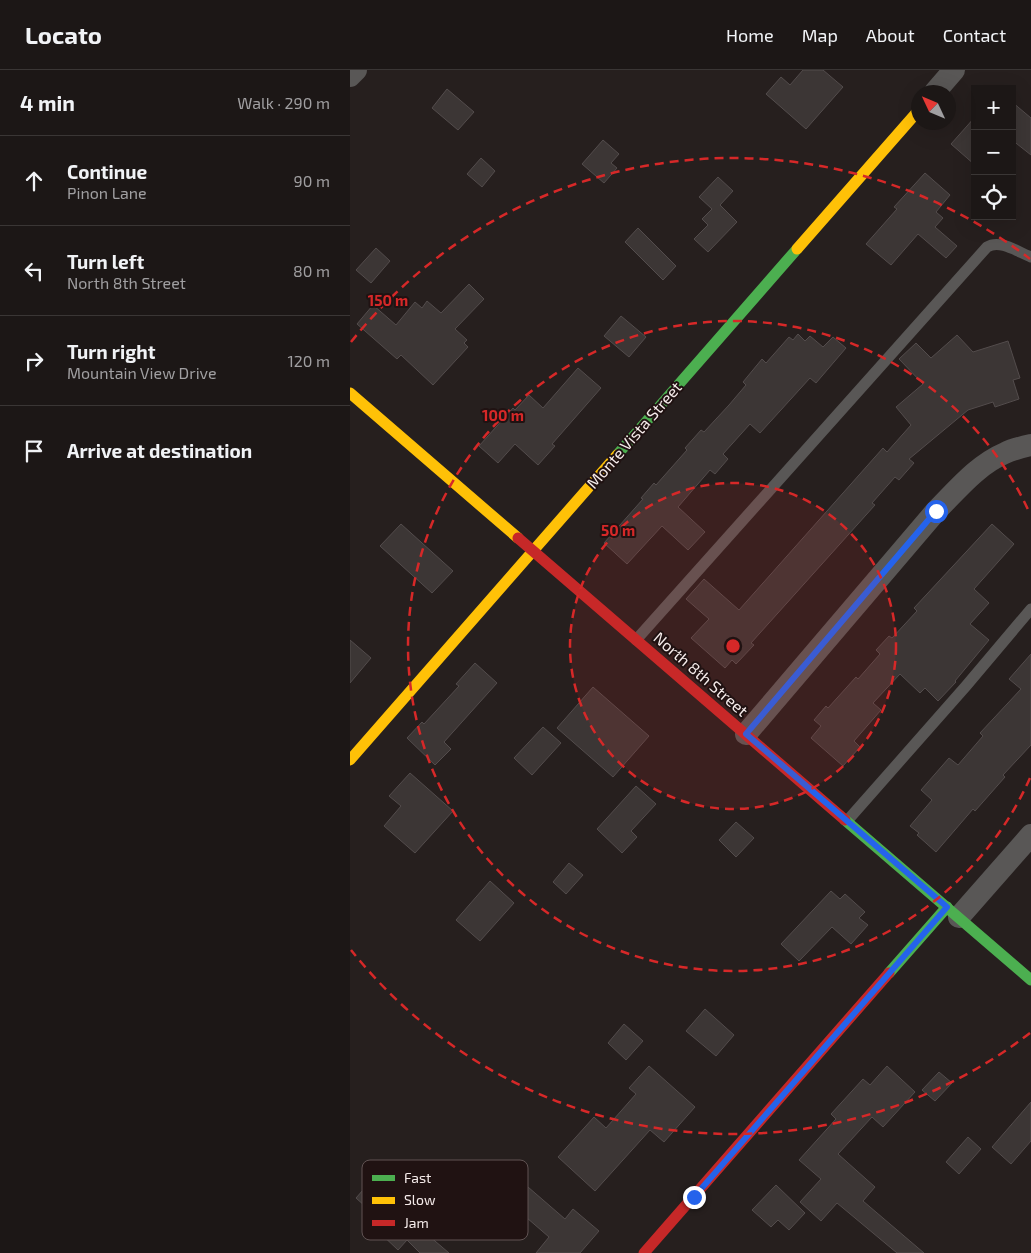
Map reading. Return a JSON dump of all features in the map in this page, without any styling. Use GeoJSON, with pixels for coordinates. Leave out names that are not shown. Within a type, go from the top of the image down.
{"type":"FeatureCollection","features":[{"type":"Feature","properties":{"kind":"street"},"geometry":{"type":"LineString","coordinates":[[350,76],[356,70]]}},
{"type":"Feature","properties":{"kind":"street"},"geometry":{"type":"LineString","coordinates":[[940,85],[954,70]]}},
{"type":"Feature","properties":{"kind":"street","name":"Monte Vista Street"},"geometry":{"type":"LineString","coordinates":[[350,760],[911,119]]}},
{"type":"Feature","properties":{"kind":"street","name":"North 8th Street"},"geometry":{"type":"LineString","coordinates":[[350,394],[1031,980]]}},
{"type":"Feature","properties":{"kind":"street"},"geometry":{"type":"LineString","coordinates":[[746,734],[936,511],[982,466],[1005,452],[1031,445]]}},
{"type":"Feature","properties":{"kind":"street"},"geometry":{"type":"LineString","coordinates":[[644,1253],[953,912],[1031,835]]}},
{"type":"Feature","properties":{"kind":"lane"},"geometry":{"type":"LineString","coordinates":[[636,640],[987,247],[992,244],[1002,245],[1031,257]]}},
{"type":"Feature","properties":{"kind":"lane"},"geometry":{"type":"LineString","coordinates":[[847,821],[1031,609]]}},
{"type":"Feature","properties":{"kind":"building"},"geometry":{"type":"Polygon","coordinates":[[[803,70],[823,70],[843,87],[806,129],[766,94],[781,77],[790,85],[803,70]]]}},
{"type":"Feature","properties":{"kind":"building"},"geometry":{"type":"Polygon","coordinates":[[[447,89],[474,112],[458,130],[432,108],[447,89]]]}},
{"type":"Feature","properties":{"kind":"building"},"geometry":{"type":"Polygon","coordinates":[[[1016,105],[1031,118],[1031,155],[1016,143],[1016,105]]]}},
{"type":"Feature","properties":{"kind":"building"},"geometry":{"type":"Polygon","coordinates":[[[971,122],[971,162],[951,144],[971,122]]]}},
{"type":"Feature","properties":{"kind":"building"},"geometry":{"type":"Polygon","coordinates":[[[603,140],[619,154],[611,163],[617,168],[604,183],[582,164],[603,140]]]}},
{"type":"Feature","properties":{"kind":"building"},"geometry":{"type":"Polygon","coordinates":[[[481,158],[495,171],[482,187],[467,174],[481,158]]]}},
{"type":"Feature","properties":{"kind":"building"},"geometry":{"type":"Polygon","coordinates":[[[925,173],[950,195],[936,212],[943,218],[935,227],[957,246],[946,258],[918,234],[891,265],[866,244],[897,209],[894,207],[925,173]]]}},
{"type":"Feature","properties":{"kind":"building"},"geometry":{"type":"Polygon","coordinates":[[[718,177],[733,191],[720,205],[737,222],[708,252],[694,239],[708,225],[702,219],[712,209],[699,197],[718,177]]]}},
{"type":"Feature","properties":{"kind":"building"},"geometry":{"type":"Polygon","coordinates":[[[638,228],[676,266],[663,280],[625,242],[638,228]]]}},
{"type":"Feature","properties":{"kind":"building"},"geometry":{"type":"Polygon","coordinates":[[[376,248],[390,261],[371,283],[356,270],[376,248]]]}},
{"type":"Feature","properties":{"kind":"building"},"geometry":{"type":"Polygon","coordinates":[[[469,284],[484,299],[455,329],[467,340],[464,343],[468,347],[433,385],[401,355],[397,359],[357,324],[373,305],[396,325],[415,302],[422,308],[427,301],[441,313],[469,284]]]}},
{"type":"Feature","properties":{"kind":"building"},"geometry":{"type":"Polygon","coordinates":[[[621,316],[646,337],[629,357],[604,336],[621,316]]]}},
{"type":"Feature","properties":{"kind":"building"},"geometry":{"type":"Polygon","coordinates":[[[798,334],[805,341],[810,336],[823,347],[833,337],[846,348],[816,383],[810,378],[760,433],[750,424],[723,454],[728,459],[715,474],[710,470],[678,507],[705,532],[688,550],[662,526],[627,564],[604,543],[643,499],[641,498],[654,483],[656,485],[687,450],[685,448],[701,430],[704,432],[729,405],[746,385],[743,382],[762,359],[766,363],[789,337],[793,340],[798,334]]]}},
{"type":"Feature","properties":{"kind":"building"},"geometry":{"type":"Polygon","coordinates":[[[957,335],[973,352],[1008,341],[1020,378],[1013,380],[1019,399],[995,407],[993,402],[968,410],[909,459],[914,463],[899,480],[895,477],[872,503],[875,505],[751,643],[754,645],[736,664],[732,660],[725,668],[691,638],[709,619],[686,599],[704,579],[739,610],[883,448],[887,452],[911,425],[896,407],[923,384],[899,359],[916,343],[931,358],[957,335]]]}},
{"type":"Feature","properties":{"kind":"building"},"geometry":{"type":"Polygon","coordinates":[[[578,368],[601,388],[552,444],[555,446],[538,465],[515,444],[498,463],[479,446],[513,408],[515,410],[529,395],[543,408],[578,368]]]}},
{"type":"Feature","properties":{"kind":"building"},"geometry":{"type":"Polygon","coordinates":[[[401,524],[453,571],[432,593],[380,546],[401,524]]]}},
{"type":"Feature","properties":{"kind":"building"},"geometry":{"type":"Polygon","coordinates":[[[992,524],[1014,544],[974,589],[989,603],[970,624],[989,640],[956,682],[938,701],[925,688],[920,693],[900,674],[873,703],[881,710],[854,741],[860,747],[843,766],[811,738],[821,726],[814,720],[826,706],[828,708],[856,677],[858,679],[880,654],[876,650],[889,636],[892,638],[917,611],[914,608],[992,524]]]}},
{"type":"Feature","properties":{"kind":"building"},"geometry":{"type":"Polygon","coordinates":[[[350,640],[371,658],[350,683],[350,640]]]}},
{"type":"Feature","properties":{"kind":"building"},"geometry":{"type":"Polygon","coordinates":[[[1031,654],[1031,745],[1003,775],[1005,777],[975,811],[973,809],[936,852],[910,826],[932,800],[921,790],[949,758],[958,765],[983,736],[980,733],[1021,689],[1009,679],[1031,654]]]}},
{"type":"Feature","properties":{"kind":"building"},"geometry":{"type":"Polygon","coordinates":[[[475,663],[497,683],[444,742],[451,749],[435,765],[407,738],[422,722],[424,724],[459,686],[456,684],[475,663]]]}},
{"type":"Feature","properties":{"kind":"building"},"geometry":{"type":"Polygon","coordinates":[[[593,687],[649,736],[613,777],[557,728],[593,687]]]}},
{"type":"Feature","properties":{"kind":"building"},"geometry":{"type":"Polygon","coordinates":[[[543,727],[561,743],[532,775],[514,758],[543,727]]]}},
{"type":"Feature","properties":{"kind":"building"},"geometry":{"type":"Polygon","coordinates":[[[410,773],[453,811],[415,853],[384,826],[401,806],[389,796],[410,773]]]}},
{"type":"Feature","properties":{"kind":"building"},"geometry":{"type":"Polygon","coordinates":[[[636,786],[656,804],[631,831],[637,837],[622,853],[597,829],[636,786]]]}},
{"type":"Feature","properties":{"kind":"building"},"geometry":{"type":"Polygon","coordinates":[[[736,822],[754,838],[736,857],[719,840],[736,822]]]}},
{"type":"Feature","properties":{"kind":"building"},"geometry":{"type":"Polygon","coordinates":[[[569,863],[583,875],[566,894],[553,882],[569,863]]]}},
{"type":"Feature","properties":{"kind":"building"},"geometry":{"type":"Polygon","coordinates":[[[490,881],[514,903],[480,941],[456,920],[490,881]]]}},
{"type":"Feature","properties":{"kind":"building"},"geometry":{"type":"Polygon","coordinates":[[[831,891],[840,899],[845,894],[865,912],[859,918],[868,925],[851,944],[832,927],[799,961],[781,944],[831,891]]]}},
{"type":"Feature","properties":{"kind":"building"},"geometry":{"type":"Polygon","coordinates":[[[705,1009],[734,1035],[716,1056],[686,1031],[705,1009]]]}},
{"type":"Feature","properties":{"kind":"building"},"geometry":{"type":"Polygon","coordinates":[[[624,1024],[643,1041],[626,1060],[608,1043],[624,1024]]]}},
{"type":"Feature","properties":{"kind":"building"},"geometry":{"type":"Polygon","coordinates":[[[649,1066],[695,1107],[664,1142],[650,1130],[595,1191],[558,1157],[594,1117],[606,1128],[636,1094],[629,1088],[649,1066]]]}},
{"type":"Feature","properties":{"kind":"building"},"geometry":{"type":"Polygon","coordinates":[[[887,1066],[915,1092],[883,1127],[872,1117],[838,1154],[875,1187],[863,1201],[924,1253],[897,1253],[837,1203],[821,1221],[800,1202],[821,1179],[799,1160],[836,1119],[831,1114],[863,1079],[870,1085],[887,1066]]]}},
{"type":"Feature","properties":{"kind":"building"},"geometry":{"type":"Polygon","coordinates":[[[939,1072],[952,1083],[935,1101],[922,1090],[939,1072]]]}},
{"type":"Feature","properties":{"kind":"building"},"geometry":{"type":"Polygon","coordinates":[[[1031,1102],[1031,1141],[1011,1164],[992,1147],[1031,1102]]]}},
{"type":"Feature","properties":{"kind":"building"},"geometry":{"type":"Polygon","coordinates":[[[968,1137],[981,1149],[959,1174],[946,1162],[968,1137]]]}},
{"type":"Feature","properties":{"kind":"building"},"geometry":{"type":"Polygon","coordinates":[[[776,1185],[805,1213],[789,1230],[778,1220],[771,1227],[752,1210],[776,1185]]]}},
{"type":"Feature","properties":{"kind":"building"},"geometry":{"type":"Polygon","coordinates":[[[528,1187],[565,1219],[573,1209],[599,1231],[580,1253],[536,1253],[549,1237],[528,1219],[528,1187]]]}},
{"type":"Feature","properties":{"kind":"building"},"geometry":{"type":"Polygon","coordinates":[[[362,1191],[362,1203],[356,1198],[362,1191]]]}},
{"type":"Feature","properties":{"kind":"building"},"geometry":{"type":"Polygon","coordinates":[[[387,1240],[407,1240],[398,1250],[387,1240]]]}},
{"type":"Feature","properties":{"kind":"building"},"geometry":{"type":"Polygon","coordinates":[[[407,1240],[434,1240],[449,1253],[420,1253],[407,1240]]]}},
{"type":"Feature","properties":{"kind":"traffic: fast"},"geometry":{"type":"LineString","coordinates":[[617,455],[797,249]]}},
{"type":"Feature","properties":{"kind":"traffic: fast"},"geometry":{"type":"LineString","coordinates":[[845,820],[1031,980]]}},
{"type":"Feature","properties":{"kind":"traffic: fast"},"geometry":{"type":"LineString","coordinates":[[889,973],[947,907]]}},
{"type":"Feature","properties":{"kind":"traffic: slow"},"geometry":{"type":"LineString","coordinates":[[797,249],[911,119]]}},
{"type":"Feature","properties":{"kind":"traffic: slow"},"geometry":{"type":"LineString","coordinates":[[350,393],[518,538]]}},
{"type":"Feature","properties":{"kind":"traffic: slow"},"geometry":{"type":"LineString","coordinates":[[350,760],[617,455]]}},
{"type":"Feature","properties":{"kind":"traffic: jam"},"geometry":{"type":"LineString","coordinates":[[518,538],[845,820]]}},
{"type":"Feature","properties":{"kind":"traffic: jam"},"geometry":{"type":"LineString","coordinates":[[644,1253],[889,973]]}},
{"type":"Feature","properties":{"kind":"route"},"geometry":{"type":"LineString","coordinates":[[694,1197],[947,907],[746,734],[936,511]]}}]}
